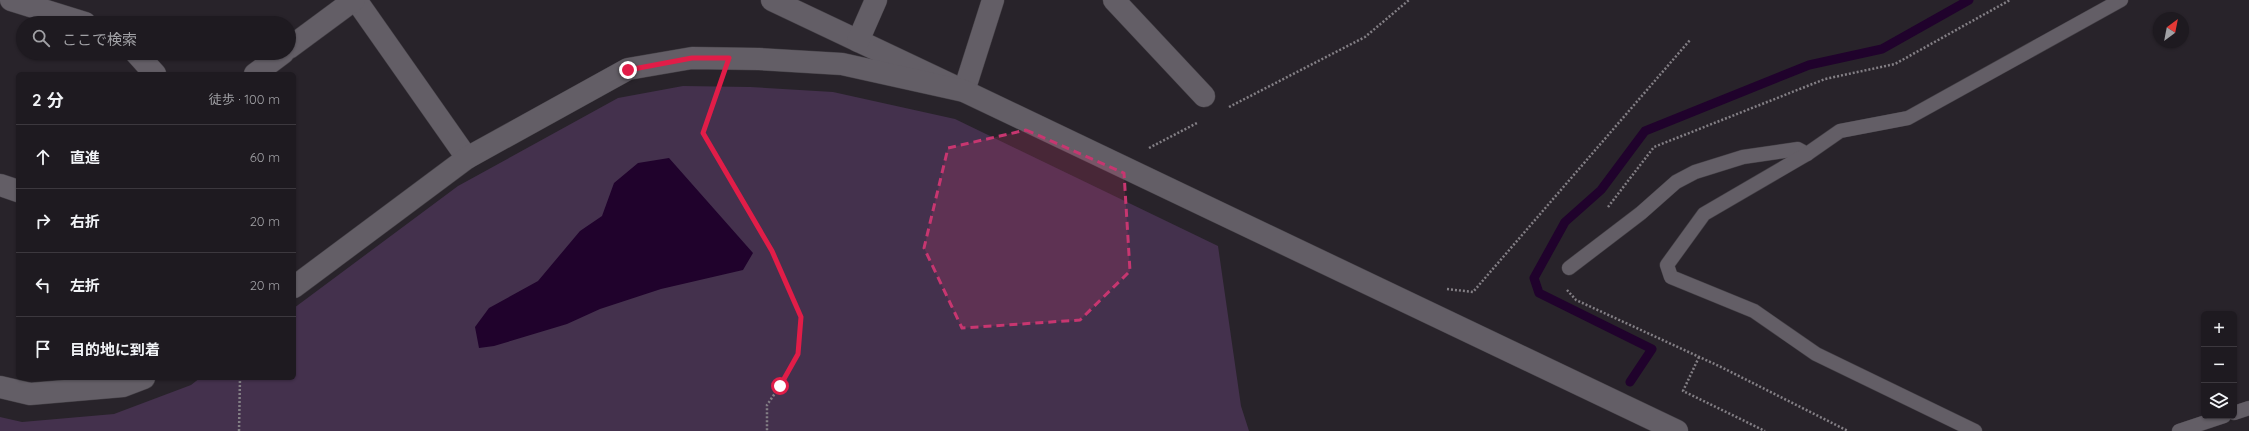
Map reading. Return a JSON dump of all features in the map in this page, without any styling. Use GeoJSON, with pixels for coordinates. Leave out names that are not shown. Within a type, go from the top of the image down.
{"type":"FeatureCollection","features":[{"type":"Feature","properties":{"kind":"street"},"geometry":{"type":"LineString","coordinates":[[11,0],[62,16]]}},
{"type":"Feature","properties":{"kind":"street"},"geometry":{"type":"LineString","coordinates":[[296,43],[355,0],[467,158]]}},
{"type":"Feature","properties":{"kind":"street"},"geometry":{"type":"LineString","coordinates":[[772,0],[1128,171],[1677,431]]}},
{"type":"Feature","properties":{"kind":"street"},"geometry":{"type":"LineString","coordinates":[[858,41],[876,0]]}},
{"type":"Feature","properties":{"kind":"street"},"geometry":{"type":"LineString","coordinates":[[964,91],[993,0]]}},
{"type":"Feature","properties":{"kind":"street"},"geometry":{"type":"LineString","coordinates":[[1114,0],[1204,96]]}},
{"type":"Feature","properties":{"kind":"street"},"geometry":{"type":"LineString","coordinates":[[296,286],[467,158],[628,70],[692,58],[729,58],[842,64],[964,91]]}},
{"type":"Feature","properties":{"kind":"street"},"geometry":{"type":"LineString","coordinates":[[142,60],[153,72]]}},
{"type":"Feature","properties":{"kind":"street"},"geometry":{"type":"LineString","coordinates":[[258,72],[274,60]]}},
{"type":"Feature","properties":{"kind":"street"},"geometry":{"type":"LineString","coordinates":[[0,185],[16,190]]}},
{"type":"Feature","properties":{"kind":"street"},"geometry":{"type":"LineString","coordinates":[[0,387],[30,394],[123,386],[139,380]]}},
{"type":"Feature","properties":{"kind":"lane"},"geometry":{"type":"LineString","coordinates":[[1975,431],[1816,354],[1754,311],[1671,277],[1667,265],[1704,214],[1807,154],[1840,131],[1908,118],[2121,0]]}},
{"type":"Feature","properties":{"kind":"lane"},"geometry":{"type":"LineString","coordinates":[[1569,268],[1635,218],[1676,182],[1695,172],[1743,157],[1798,149],[1807,154]]}},
{"type":"Feature","properties":{"kind":"lane"},"geometry":{"type":"LineString","coordinates":[[2237,412],[2249,408]]}},
{"type":"Feature","properties":{"kind":"lane"},"geometry":{"type":"LineString","coordinates":[[2179,431],[2200,428],[2218,419]]}},
{"type":"Feature","properties":{"kind":"path"},"geometry":{"type":"LineString","coordinates":[[1223,110],[1365,37],[1409,0]]}},
{"type":"Feature","properties":{"kind":"path"},"geometry":{"type":"LineString","coordinates":[[1446,289],[1473,292],[1690,40]]}},
{"type":"Feature","properties":{"kind":"path"},"geometry":{"type":"LineString","coordinates":[[729,58],[703,133],[772,251],[801,317],[798,354],[780,386],[767,405],[767,431]]}},
{"type":"Feature","properties":{"kind":"path"},"geometry":{"type":"LineString","coordinates":[[1128,171],[1152,145],[1202,121]]}},
{"type":"Feature","properties":{"kind":"path"},"geometry":{"type":"LineString","coordinates":[[1699,357],[1683,391],[1765,431]]}},
{"type":"Feature","properties":{"kind":"path"},"geometry":{"type":"LineString","coordinates":[[239,431],[240,380]]}},
{"type":"Feature","properties":{"kind":"highlighted area"},"geometry":{"type":"Polygon","coordinates":[[[1026,130],[1124,173],[1130,271],[1080,320],[962,328],[924,248],[948,148],[1026,130]]]}},
{"type":"Feature","properties":{"kind":"shaded area"},"geometry":{"type":"Polygon","coordinates":[[[683,86],[750,87],[833,92],[955,119],[1218,246],[1241,406],[1249,431],[0,431],[0,417],[22,422],[114,414],[191,385],[197,380],[296,380],[296,307],[458,186],[618,98],[683,86]]]}},
{"type":"Feature","properties":{"kind":"shaded area"},"geometry":{"type":"Polygon","coordinates":[[[669,158],[753,253],[743,270],[661,289],[600,309],[567,324],[494,346],[479,348],[475,327],[489,308],[538,281],[580,231],[602,216],[614,183],[638,163],[669,158]]]}},
{"type":"Feature","properties":{"kind":"waterway"},"geometry":{"type":"LineString","coordinates":[[1630,382],[1652,349],[1539,293],[1534,278],[1565,222],[1601,190],[1645,131],[1809,65],[1882,49],[1969,0]]}},
{"type":"Feature","properties":{"kind":"route"},"geometry":{"type":"LineString","coordinates":[[628,70],[692,58],[729,58],[703,133],[734,189],[772,251],[801,317],[798,354],[780,386]]}}]}
